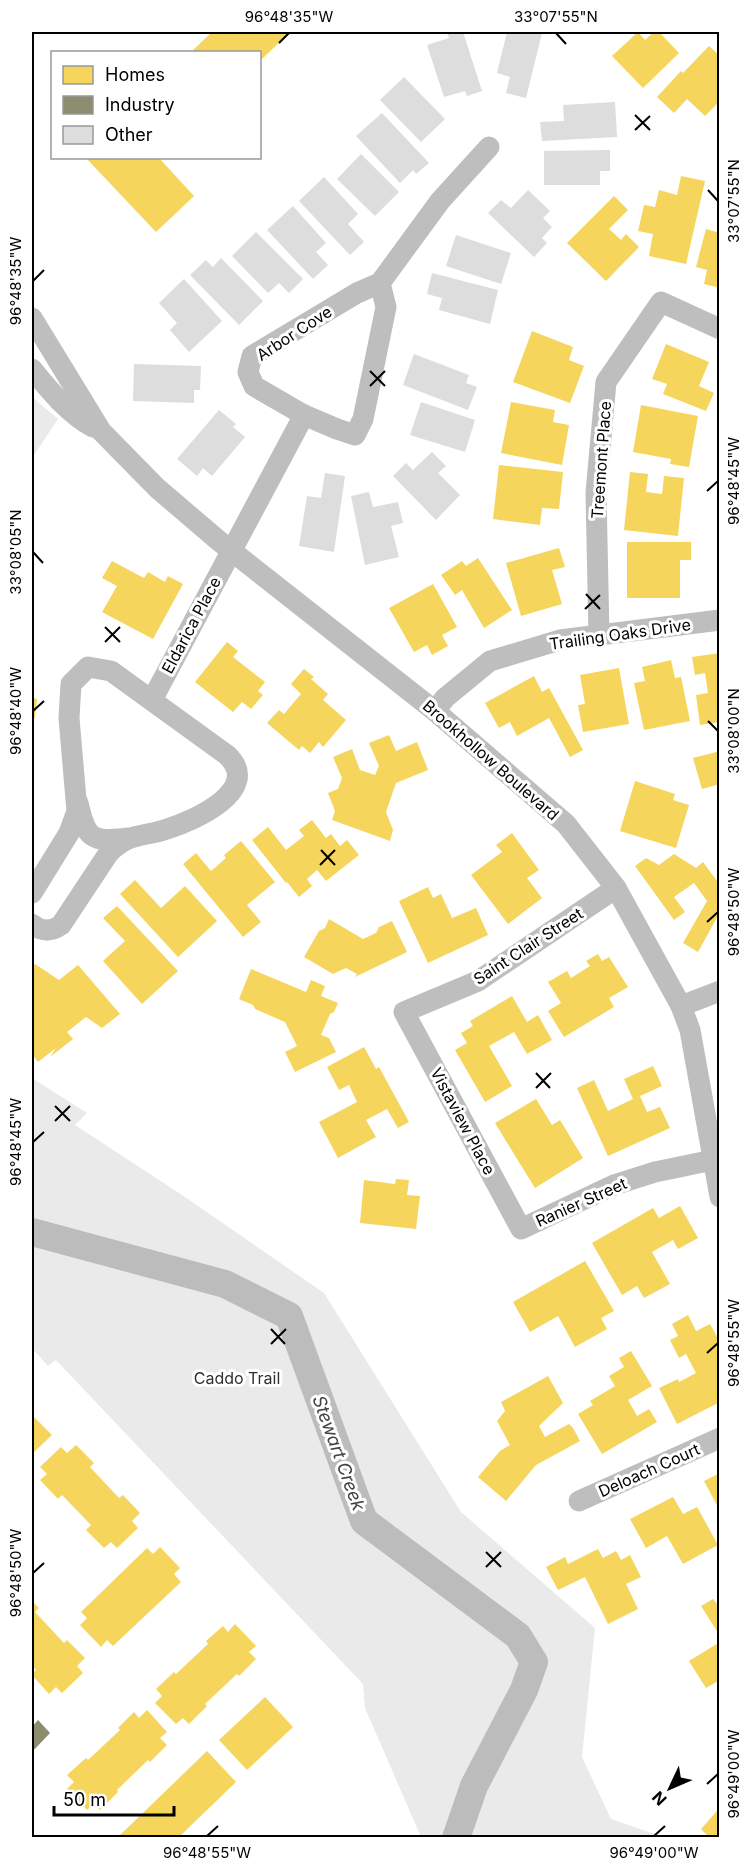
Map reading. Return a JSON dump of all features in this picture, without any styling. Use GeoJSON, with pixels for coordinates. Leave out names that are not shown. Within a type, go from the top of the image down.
{"type":"FeatureCollection","features":[{"type":"Feature","properties":{"kind":"street","name":"Arbor Cove"},"geometry":{"type":"LineString","coordinates":[[380,283],[386,307],[363,419],[355,435],[304,415],[254,387],[248,372],[252,356],[357,293],[380,283],[440,201],[489,147]]}},
{"type":"Feature","properties":{"kind":"street","name":"Treemont Place"},"geometry":{"type":"LineString","coordinates":[[599,636],[596,493],[606,382],[661,302],[720,329]]}},
{"type":"Feature","properties":{"kind":"street","name":"Brookhollow Boulevard"},"geometry":{"type":"LineString","coordinates":[[32,318],[101,431],[157,488],[231,550],[435,711],[566,824],[616,888],[681,1006],[690,1030],[720,1197]]}},
{"type":"Feature","properties":{"kind":"street","name":"Brookhollow Boulevard"},"geometry":{"type":"LineString","coordinates":[[32,369],[43,384],[80,420],[101,431]]}},
{"type":"Feature","properties":{"kind":"street"},"geometry":{"type":"LineString","coordinates":[[231,550],[304,415]]}},
{"type":"Feature","properties":{"kind":"street","name":"Eldarica Place"},"geometry":{"type":"LineString","coordinates":[[152,700],[231,550]]}},
{"type":"Feature","properties":{"kind":"street","name":"Trailing Oaks Drive"},"geometry":{"type":"LineString","coordinates":[[435,711],[446,698],[490,661],[560,640],[720,621]]}},
{"type":"Feature","properties":{"kind":"street"},"geometry":{"type":"LineString","coordinates":[[32,893],[72,828],[77,812],[69,718],[71,684],[88,667],[111,671],[227,755],[237,769],[236,786],[230,794],[199,816],[166,830],[140,836],[111,840],[94,837],[84,826],[76,792]]}},
{"type":"Feature","properties":{"kind":"street"},"geometry":{"type":"LineString","coordinates":[[32,924],[45,930],[52,930],[61,925],[108,854],[122,842],[140,836]]}},
{"type":"Feature","properties":{"kind":"street","name":"Saint Clair Street"},"geometry":{"type":"LineString","coordinates":[[404,1012],[478,981],[616,888]]}},
{"type":"Feature","properties":{"kind":"street"},"geometry":{"type":"LineString","coordinates":[[681,1006],[720,991]]}},
{"type":"Feature","properties":{"kind":"street","name":"Vistaview Place"},"geometry":{"type":"LineString","coordinates":[[404,1012],[521,1229]]}},
{"type":"Feature","properties":{"kind":"street","name":"Ranier Street"},"geometry":{"type":"LineString","coordinates":[[521,1229],[614,1185],[655,1172],[712,1160]]}},
{"type":"Feature","properties":{"kind":"street","name":"Deloach Court"},"geometry":{"type":"LineString","coordinates":[[579,1501],[720,1438]]}},
{"type":"Feature","properties":{"kind":"green space"},"geometry":{"type":"Polygon","coordinates":[[[32,397],[58,419],[32,458],[32,397]]]}},
{"type":"Feature","properties":{"kind":"green space","name":"Caddo Trail"},"geometry":{"type":"Polygon","coordinates":[[[32,1078],[87,1113],[75,1125],[182,1195],[324,1293],[461,1512],[595,1628],[582,1757],[611,1819],[663,1837],[421,1837],[365,1708],[363,1684],[56,1360],[48,1366],[32,1348],[32,1078]]]}},
{"type":"Feature","properties":{"kind":"building: Homes"},"geometry":{"type":"Polygon","coordinates":[[[212,32],[290,32],[261,60],[261,51],[192,51],[212,32]]]}},
{"type":"Feature","properties":{"kind":"building: Homes"},"geometry":{"type":"Polygon","coordinates":[[[638,32],[645,40],[654,32],[659,32],[679,53],[643,88],[612,56],[638,32]]]}},
{"type":"Feature","properties":{"kind":"building: Homes"},"geometry":{"type":"Polygon","coordinates":[[[709,46],[720,56],[720,101],[705,116],[687,99],[674,113],[657,97],[709,46]]]}},
{"type":"Feature","properties":{"kind":"building: Homes"},"geometry":{"type":"Polygon","coordinates":[[[87,159],[160,159],[194,196],[156,232],[87,159]]]}},
{"type":"Feature","properties":{"kind":"building: Homes"},"geometry":{"type":"Polygon","coordinates":[[[681,176],[705,181],[686,264],[649,256],[653,234],[638,231],[644,205],[655,207],[659,190],[677,195],[681,176]]]}},
{"type":"Feature","properties":{"kind":"building: Homes"},"geometry":{"type":"Polygon","coordinates":[[[614,196],[628,210],[609,229],[621,240],[626,234],[639,247],[606,281],[567,243],[614,196]]]}},
{"type":"Feature","properties":{"kind":"building: Homes"},"geometry":{"type":"Polygon","coordinates":[[[706,229],[720,233],[720,288],[704,284],[707,270],[696,267],[706,229]]]}},
{"type":"Feature","properties":{"kind":"building: Homes"},"geometry":{"type":"Polygon","coordinates":[[[532,331],[573,347],[569,360],[584,366],[570,403],[513,382],[532,331]]]}},
{"type":"Feature","properties":{"kind":"building: Homes"},"geometry":{"type":"Polygon","coordinates":[[[666,344],[709,362],[699,386],[714,393],[706,411],[663,394],[667,384],[652,379],[666,344]]]}},
{"type":"Feature","properties":{"kind":"building: Homes"},"geometry":{"type":"Polygon","coordinates":[[[511,402],[555,410],[553,422],[569,425],[562,465],[501,453],[511,402]]]}},
{"type":"Feature","properties":{"kind":"building: Homes"},"geometry":{"type":"Polygon","coordinates":[[[641,405],[698,416],[689,467],[670,464],[671,459],[633,452],[641,405]]]}},
{"type":"Feature","properties":{"kind":"building: Homes"},"geometry":{"type":"Polygon","coordinates":[[[499,465],[563,472],[559,509],[542,508],[540,525],[493,519],[499,465]]]}},
{"type":"Feature","properties":{"kind":"building: Homes"},"geometry":{"type":"Polygon","coordinates":[[[630,472],[648,474],[646,492],[662,494],[664,476],[684,478],[678,536],[624,530],[630,472]]]}},
{"type":"Feature","properties":{"kind":"building: Homes"},"geometry":{"type":"Polygon","coordinates":[[[627,542],[691,542],[691,560],[680,560],[680,598],[627,598],[627,542]]]}},
{"type":"Feature","properties":{"kind":"building: Homes"},"geometry":{"type":"Polygon","coordinates":[[[559,548],[565,567],[552,570],[562,604],[521,616],[506,563],[559,548]]]}},
{"type":"Feature","properties":{"kind":"building: Homes"},"geometry":{"type":"Polygon","coordinates":[[[478,558],[512,610],[484,628],[462,590],[455,595],[441,575],[462,561],[466,566],[478,558]]]}},
{"type":"Feature","properties":{"kind":"building: Homes"},"geometry":{"type":"Polygon","coordinates":[[[112,561],[144,578],[148,572],[165,582],[168,576],[183,584],[153,639],[102,612],[117,586],[102,578],[112,561]]]}},
{"type":"Feature","properties":{"kind":"building: Homes"},"geometry":{"type":"Polygon","coordinates":[[[433,584],[457,627],[442,635],[448,646],[432,655],[427,645],[414,652],[389,608],[433,584]]]}},
{"type":"Feature","properties":{"kind":"building: Homes"},"geometry":{"type":"Polygon","coordinates":[[[227,642],[238,651],[233,657],[265,682],[258,691],[263,695],[251,709],[242,702],[233,712],[195,682],[227,642]]]}},
{"type":"Feature","properties":{"kind":"building: Homes"},"geometry":{"type":"Polygon","coordinates":[[[720,653],[720,722],[700,725],[696,695],[708,693],[705,673],[695,675],[692,657],[720,653]]]}},
{"type":"Feature","properties":{"kind":"building: Homes"},"geometry":{"type":"Polygon","coordinates":[[[671,660],[675,678],[681,677],[690,721],[644,730],[634,683],[645,681],[642,667],[671,660]]]}},
{"type":"Feature","properties":{"kind":"building: Homes"},"geometry":{"type":"Polygon","coordinates":[[[619,668],[629,724],[583,732],[578,705],[585,704],[580,675],[619,668]]]}},
{"type":"Feature","properties":{"kind":"building: Homes"},"geometry":{"type":"Polygon","coordinates":[[[304,669],[314,677],[311,679],[328,694],[323,700],[346,720],[323,747],[319,742],[310,753],[302,746],[299,750],[267,723],[279,710],[284,714],[301,694],[291,684],[304,669]]]}},
{"type":"Feature","properties":{"kind":"building: Homes"},"geometry":{"type":"Polygon","coordinates":[[[534,676],[542,692],[549,688],[583,750],[570,757],[549,718],[517,736],[510,722],[499,728],[485,703],[534,676]]]}},
{"type":"Feature","properties":{"kind":"building: Homes"},"geometry":{"type":"Polygon","coordinates":[[[32,698],[37,699],[35,718],[32,718],[32,698]]]}},
{"type":"Feature","properties":{"kind":"building: Homes"},"geometry":{"type":"Polygon","coordinates":[[[389,735],[396,751],[417,742],[428,770],[396,783],[386,812],[393,830],[390,841],[332,820],[335,811],[328,793],[338,789],[342,778],[333,757],[352,749],[360,770],[375,775],[379,766],[369,743],[389,735]]]}},
{"type":"Feature","properties":{"kind":"building: Homes"},"geometry":{"type":"Polygon","coordinates":[[[720,751],[720,784],[702,789],[693,758],[720,751]]]}},
{"type":"Feature","properties":{"kind":"building: Homes"},"geometry":{"type":"Polygon","coordinates":[[[635,781],[675,794],[673,800],[689,805],[676,848],[620,831],[635,781]]]}},
{"type":"Feature","properties":{"kind":"building: Homes"},"geometry":{"type":"Polygon","coordinates":[[[312,820],[326,838],[331,834],[340,846],[347,840],[359,855],[326,881],[317,870],[307,879],[312,886],[299,897],[252,840],[268,827],[286,850],[304,836],[299,830],[312,820]]]}},
{"type":"Feature","properties":{"kind":"building: Homes"},"geometry":{"type":"Polygon","coordinates":[[[512,833],[539,870],[527,878],[542,898],[508,924],[471,875],[502,852],[496,845],[512,833]]]}},
{"type":"Feature","properties":{"kind":"building: Homes"},"geometry":{"type":"Polygon","coordinates":[[[241,841],[275,882],[247,905],[261,922],[243,937],[183,864],[196,853],[211,871],[226,858],[224,855],[241,841]]]}},
{"type":"Feature","properties":{"kind":"building: Homes"},"geometry":{"type":"Polygon","coordinates":[[[674,854],[696,868],[703,862],[720,885],[720,912],[698,952],[683,943],[707,901],[694,883],[674,897],[685,912],[674,920],[635,866],[646,858],[659,865],[674,854]]]}},
{"type":"Feature","properties":{"kind":"building: Homes"},"geometry":{"type":"Polygon","coordinates":[[[135,880],[161,908],[185,886],[217,921],[178,957],[120,894],[135,880]]]}},
{"type":"Feature","properties":{"kind":"building: Homes"},"geometry":{"type":"Polygon","coordinates":[[[428,887],[433,898],[441,894],[452,918],[476,908],[488,935],[428,963],[399,901],[428,887]]]}},
{"type":"Feature","properties":{"kind":"building: Homes"},"geometry":{"type":"Polygon","coordinates":[[[117,906],[178,971],[142,1004],[103,961],[125,941],[103,918],[117,906]]]}},
{"type":"Feature","properties":{"kind":"building: Homes"},"geometry":{"type":"Polygon","coordinates":[[[329,919],[363,939],[392,921],[407,952],[355,977],[357,974],[346,968],[333,974],[304,957],[329,919]]]}},
{"type":"Feature","properties":{"kind":"building: Homes"},"geometry":{"type":"Polygon","coordinates":[[[598,954],[602,961],[609,957],[628,987],[609,998],[614,1007],[564,1037],[548,1011],[561,1003],[548,982],[567,971],[571,978],[590,966],[586,961],[598,954]]]}},
{"type":"Feature","properties":{"kind":"building: Homes"},"geometry":{"type":"Polygon","coordinates":[[[35,964],[59,980],[78,965],[120,1014],[102,1028],[86,1017],[67,1032],[73,1039],[50,1057],[56,1048],[38,1062],[32,1054],[32,968],[35,964]]]}},
{"type":"Feature","properties":{"kind":"building: Homes"},"geometry":{"type":"Polygon","coordinates":[[[251,969],[306,992],[311,980],[325,986],[321,996],[338,1003],[334,1012],[330,1014],[321,1035],[329,1038],[336,1052],[295,1072],[285,1052],[297,1046],[285,1022],[239,999],[251,969]]]}},
{"type":"Feature","properties":{"kind":"building: Homes"},"geometry":{"type":"Polygon","coordinates":[[[512,996],[527,1022],[538,1015],[552,1040],[527,1054],[514,1032],[489,1046],[512,1086],[485,1102],[455,1050],[467,1043],[461,1033],[473,1026],[470,1021],[512,996]]]}},
{"type":"Feature","properties":{"kind":"building: Homes"},"geometry":{"type":"Polygon","coordinates":[[[364,1047],[376,1069],[379,1067],[409,1122],[398,1128],[387,1109],[366,1120],[376,1137],[338,1158],[319,1122],[357,1102],[349,1085],[339,1090],[327,1067],[364,1047]]]}},
{"type":"Feature","properties":{"kind":"building: Homes"},"geometry":{"type":"Polygon","coordinates":[[[653,1066],[662,1086],[640,1096],[647,1112],[660,1107],[670,1128],[608,1156],[577,1088],[594,1080],[608,1111],[633,1099],[624,1079],[653,1066]]]}},
{"type":"Feature","properties":{"kind":"building: Homes"},"geometry":{"type":"Polygon","coordinates":[[[536,1099],[552,1125],[560,1120],[583,1158],[535,1188],[495,1123],[536,1099]]]}},
{"type":"Feature","properties":{"kind":"building: Homes"},"geometry":{"type":"Polygon","coordinates":[[[396,1179],[409,1180],[407,1195],[420,1196],[416,1229],[360,1223],[364,1180],[395,1184],[396,1179]]]}},
{"type":"Feature","properties":{"kind":"building: Homes"},"geometry":{"type":"Polygon","coordinates":[[[680,1206],[698,1238],[678,1249],[673,1240],[652,1252],[670,1284],[644,1298],[637,1286],[622,1295],[592,1243],[653,1208],[659,1218],[680,1206]]]}},
{"type":"Feature","properties":{"kind":"building: Homes"},"geometry":{"type":"Polygon","coordinates":[[[585,1261],[614,1311],[601,1318],[607,1329],[575,1347],[558,1316],[530,1332],[513,1302],[585,1261]]]}},
{"type":"Feature","properties":{"kind":"building: Homes"},"geometry":{"type":"Polygon","coordinates":[[[688,1315],[696,1331],[710,1324],[720,1342],[720,1402],[677,1424],[659,1388],[678,1379],[679,1382],[696,1373],[686,1354],[679,1358],[670,1340],[678,1336],[672,1324],[688,1315]]]}},
{"type":"Feature","properties":{"kind":"building: Homes"},"geometry":{"type":"Polygon","coordinates":[[[631,1351],[652,1386],[628,1400],[637,1416],[649,1409],[657,1422],[602,1454],[578,1414],[593,1405],[590,1401],[615,1386],[609,1376],[624,1367],[619,1358],[631,1351]]]}},
{"type":"Feature","properties":{"kind":"building: Homes"},"geometry":{"type":"Polygon","coordinates":[[[548,1376],[563,1403],[539,1426],[545,1437],[569,1424],[580,1441],[536,1465],[506,1501],[478,1477],[500,1451],[510,1445],[497,1421],[505,1411],[501,1402],[548,1376]]]}},
{"type":"Feature","properties":{"kind":"building: Homes"},"geometry":{"type":"Polygon","coordinates":[[[33,1416],[52,1435],[32,1454],[32,1418],[33,1416]]]}},
{"type":"Feature","properties":{"kind":"building: Homes"},"geometry":{"type":"Polygon","coordinates":[[[76,1445],[94,1463],[90,1467],[119,1498],[123,1495],[140,1513],[132,1521],[138,1528],[117,1548],[111,1542],[104,1548],[86,1530],[91,1525],[62,1495],[58,1499],[40,1480],[47,1474],[40,1467],[61,1447],[67,1453],[76,1445]]]}},
{"type":"Feature","properties":{"kind":"building: Homes"},"geometry":{"type":"Polygon","coordinates":[[[720,1473],[720,1511],[704,1481],[720,1473]]]}},
{"type":"Feature","properties":{"kind":"building: Homes"},"geometry":{"type":"Polygon","coordinates":[[[673,1497],[683,1514],[697,1507],[718,1545],[683,1564],[667,1536],[646,1548],[630,1519],[673,1497]]]}},
{"type":"Feature","properties":{"kind":"building: Homes"},"geometry":{"type":"Polygon","coordinates":[[[160,1547],[180,1568],[174,1574],[181,1582],[113,1646],[107,1640],[101,1647],[80,1625],[87,1618],[81,1612],[147,1548],[153,1554],[160,1547]]]}},
{"type":"Feature","properties":{"kind":"building: Homes"},"geometry":{"type":"Polygon","coordinates":[[[598,1549],[603,1558],[616,1551],[621,1560],[630,1555],[641,1577],[626,1584],[638,1609],[608,1624],[585,1577],[558,1590],[546,1567],[565,1557],[568,1564],[598,1549]]]}},
{"type":"Feature","properties":{"kind":"building: Homes"},"geometry":{"type":"Polygon","coordinates":[[[713,1599],[720,1607],[720,1636],[701,1606],[713,1599]]]}},
{"type":"Feature","properties":{"kind":"building: Homes"},"geometry":{"type":"Polygon","coordinates":[[[32,1601],[39,1608],[35,1612],[64,1643],[67,1640],[85,1658],[77,1666],[83,1673],[62,1693],[56,1687],[49,1694],[32,1675],[36,1670],[32,1666],[32,1601]]]}},
{"type":"Feature","properties":{"kind":"building: Homes"},"geometry":{"type":"Polygon","coordinates":[[[235,1624],[256,1646],[249,1652],[256,1659],[205,1704],[207,1706],[189,1724],[183,1718],[176,1724],[155,1703],[162,1696],[156,1689],[208,1644],[206,1641],[223,1626],[228,1632],[235,1624]]]}},
{"type":"Feature","properties":{"kind":"building: Homes"},"geometry":{"type":"Polygon","coordinates":[[[720,1642],[720,1680],[706,1688],[689,1661],[720,1642]]]}},
{"type":"Feature","properties":{"kind":"building: Homes"},"geometry":{"type":"Polygon","coordinates":[[[265,1697],[293,1727],[247,1770],[219,1740],[265,1697]]]}},
{"type":"Feature","properties":{"kind":"building: Homes"},"geometry":{"type":"Polygon","coordinates":[[[147,1710],[167,1732],[160,1738],[167,1745],[117,1790],[118,1792],[100,1810],[94,1804],[87,1810],[67,1789],[74,1782],[67,1775],[86,1758],[88,1760],[120,1730],[118,1728],[134,1712],[139,1718],[147,1710]]]}},
{"type":"Feature","properties":{"kind":"building: Homes"},"geometry":{"type":"Polygon","coordinates":[[[207,1751],[236,1782],[178,1838],[117,1838],[207,1751]]]}},
{"type":"Feature","properties":{"kind":"building: Homes"},"geometry":{"type":"Polygon","coordinates":[[[720,1805],[720,1835],[717,1838],[710,1838],[701,1829],[720,1805]]]}},
{"type":"Feature","properties":{"kind":"building: Industry"},"geometry":{"type":"Polygon","coordinates":[[[38,1720],[50,1733],[32,1752],[32,1727],[38,1720]]]}},
{"type":"Feature","properties":{"kind":"building: Other"},"geometry":{"type":"Polygon","coordinates":[[[447,32],[463,32],[482,91],[467,96],[465,91],[444,97],[427,45],[449,38],[447,32]]]}},
{"type":"Feature","properties":{"kind":"building: Other"},"geometry":{"type":"Polygon","coordinates":[[[507,32],[542,33],[526,98],[506,93],[510,77],[497,73],[507,32]]]}},
{"type":"Feature","properties":{"kind":"building: Other"},"geometry":{"type":"Polygon","coordinates":[[[404,77],[445,119],[421,142],[380,100],[404,77]]]}},
{"type":"Feature","properties":{"kind":"building: Other"},"geometry":{"type":"Polygon","coordinates":[[[615,102],[617,137],[542,141],[540,122],[564,121],[563,105],[615,102]]]}},
{"type":"Feature","properties":{"kind":"building: Other"},"geometry":{"type":"Polygon","coordinates":[[[382,113],[429,163],[416,174],[413,170],[400,183],[356,136],[382,113]]]}},
{"type":"Feature","properties":{"kind":"building: Other"},"geometry":{"type":"Polygon","coordinates":[[[610,150],[610,171],[600,171],[600,185],[544,185],[544,151],[610,150]]]}},
{"type":"Feature","properties":{"kind":"building: Other"},"geometry":{"type":"Polygon","coordinates":[[[361,154],[399,192],[375,216],[337,179],[361,154]]]}},
{"type":"Feature","properties":{"kind":"building: Other"},"geometry":{"type":"Polygon","coordinates":[[[324,177],[358,214],[348,224],[364,242],[350,255],[299,201],[324,177]]]}},
{"type":"Feature","properties":{"kind":"building: Other"},"geometry":{"type":"Polygon","coordinates":[[[528,190],[550,211],[543,218],[552,227],[542,238],[547,243],[534,257],[488,213],[501,200],[511,208],[528,190]]]}},
{"type":"Feature","properties":{"kind":"building: Other"},"geometry":{"type":"Polygon","coordinates":[[[293,206],[326,243],[316,252],[328,265],[313,279],[267,230],[293,206]]]}},
{"type":"Feature","properties":{"kind":"building: Other"},"geometry":{"type":"Polygon","coordinates":[[[256,232],[303,279],[289,293],[279,283],[268,293],[232,256],[256,232]]]}},
{"type":"Feature","properties":{"kind":"building: Other"},"geometry":{"type":"Polygon","coordinates":[[[456,235],[511,253],[501,284],[446,266],[456,235]]]}},
{"type":"Feature","properties":{"kind":"building: Other"},"geometry":{"type":"Polygon","coordinates":[[[221,258],[263,301],[239,325],[190,275],[206,260],[213,267],[221,258]]]}},
{"type":"Feature","properties":{"kind":"building: Other"},"geometry":{"type":"Polygon","coordinates":[[[432,273],[498,290],[490,324],[439,310],[442,298],[427,294],[432,273]]]}},
{"type":"Feature","properties":{"kind":"building: Other"},"geometry":{"type":"Polygon","coordinates":[[[184,279],[222,321],[189,352],[170,330],[177,323],[159,303],[184,279]]]}},
{"type":"Feature","properties":{"kind":"building: Other"},"geometry":{"type":"Polygon","coordinates":[[[414,354],[469,375],[466,383],[477,387],[468,410],[403,385],[414,354]]]}},
{"type":"Feature","properties":{"kind":"building: Other"},"geometry":{"type":"Polygon","coordinates":[[[134,364],[201,366],[200,390],[194,390],[194,403],[133,401],[134,364]]]}},
{"type":"Feature","properties":{"kind":"building: Other"},"geometry":{"type":"Polygon","coordinates":[[[421,402],[475,420],[465,452],[410,435],[421,402]]]}},
{"type":"Feature","properties":{"kind":"building: Other"},"geometry":{"type":"Polygon","coordinates":[[[219,410],[236,424],[233,427],[245,437],[212,476],[203,468],[197,476],[177,459],[219,410]]]}},
{"type":"Feature","properties":{"kind":"building: Other"},"geometry":{"type":"Polygon","coordinates":[[[432,452],[446,466],[438,473],[460,495],[436,520],[393,476],[406,463],[413,470],[432,452]]]}},
{"type":"Feature","properties":{"kind":"building: Other"},"geometry":{"type":"Polygon","coordinates":[[[325,473],[345,476],[334,552],[299,546],[307,496],[321,498],[325,473]]]}},
{"type":"Feature","properties":{"kind":"building: Other"},"geometry":{"type":"Polygon","coordinates":[[[369,492],[373,507],[398,502],[403,523],[391,526],[399,557],[365,565],[351,496],[369,492]]]}},
{"type":"Feature","properties":{"kind":"waterway","name":"Stewart Creek"},"geometry":{"type":"LineString","coordinates":[[32,1232],[225,1284],[289,1316],[364,1521],[518,1636],[534,1662],[524,1690],[474,1786],[456,1838]]}}]}
